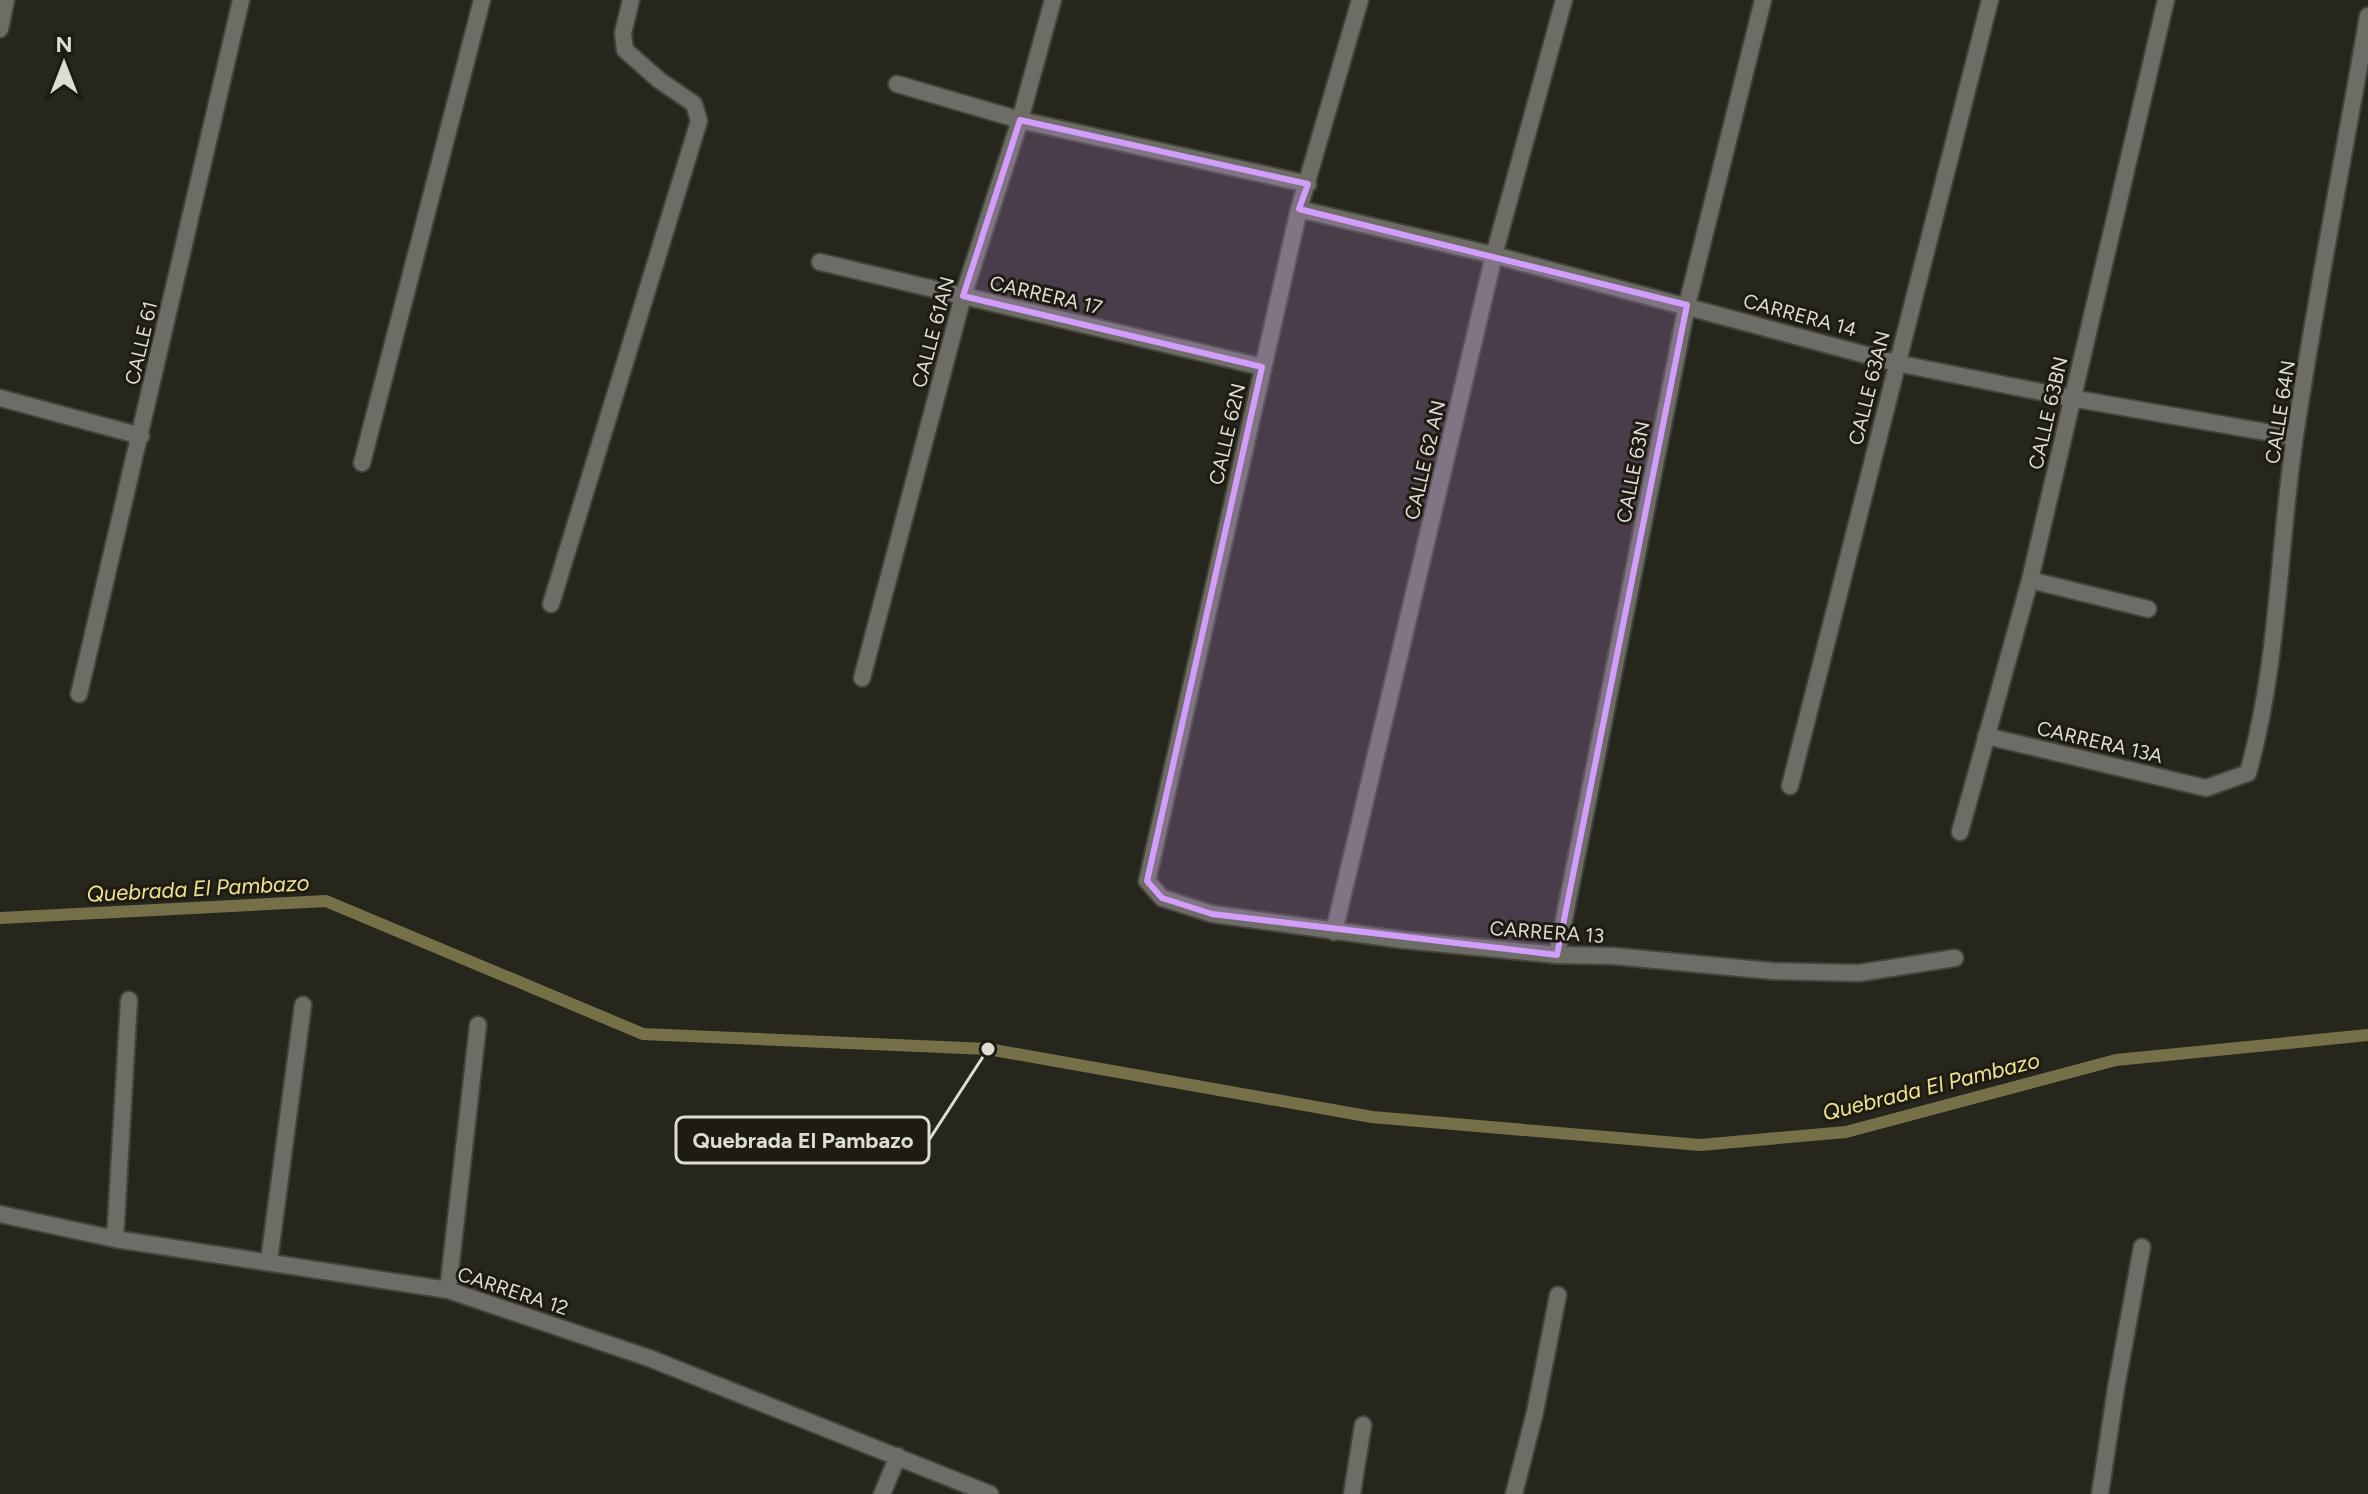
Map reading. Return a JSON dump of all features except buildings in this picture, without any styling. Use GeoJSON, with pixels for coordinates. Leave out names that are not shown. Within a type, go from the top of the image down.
{"type":"FeatureCollection","features":[{"type":"Feature","properties":{"kind":"street"},"geometry":{"type":"LineString","coordinates":[[0,29],[6,0]]}},
{"type":"Feature","properties":{"kind":"street","name":"CALLE 61"},"geometry":{"type":"LineString","coordinates":[[79,694],[241,0]]}},
{"type":"Feature","properties":{"kind":"street"},"geometry":{"type":"LineString","coordinates":[[362,463],[482,0]]}},
{"type":"Feature","properties":{"kind":"street"},"geometry":{"type":"LineString","coordinates":[[551,604],[699,121],[694,104],[659,80],[625,50],[623,33],[631,0]]}},
{"type":"Feature","properties":{"kind":"street","name":"CALLE 61AN"},"geometry":{"type":"LineString","coordinates":[[862,678],[963,296],[1020,120],[1053,0]]}},
{"type":"Feature","properties":{"kind":"street","name":"CALLE 62N"},"geometry":{"type":"LineString","coordinates":[[1147,881],[1299,209],[1360,0]]}},
{"type":"Feature","properties":{"kind":"street","name":"CALLE 62 AN"},"geometry":{"type":"LineString","coordinates":[[1334,932],[1494,255],[1564,0]]}},
{"type":"Feature","properties":{"kind":"street","name":"CALLE 63N"},"geometry":{"type":"LineString","coordinates":[[1557,955],[1687,305],[1763,0]]}},
{"type":"Feature","properties":{"kind":"street","name":"CALLE 63AN"},"geometry":{"type":"LineString","coordinates":[[1790,786],[1990,0]]}},
{"type":"Feature","properties":{"kind":"street","name":"CALLE 63BN"},"geometry":{"type":"LineString","coordinates":[[1960,832],[2030,580],[2166,0]]}},
{"type":"Feature","properties":{"kind":"street","name":"CALLE 64N"},"geometry":{"type":"LineString","coordinates":[[2206,788],[2248,773],[2260,731],[2294,437],[2368,16]]}},
{"type":"Feature","properties":{"kind":"street"},"geometry":{"type":"LineString","coordinates":[[897,84],[1020,120],[1308,184]]}},
{"type":"Feature","properties":{"kind":"street","name":"CARRERA 14"},"geometry":{"type":"LineString","coordinates":[[1299,209],[1494,255],[1896,363],[2071,398],[2294,437]]}},
{"type":"Feature","properties":{"kind":"street","name":"CARRERA 17"},"geometry":{"type":"LineString","coordinates":[[820,262],[1262,367]]}},
{"type":"Feature","properties":{"kind":"street"},"geometry":{"type":"LineString","coordinates":[[0,398],[141,436]]}},
{"type":"Feature","properties":{"kind":"street"},"geometry":{"type":"LineString","coordinates":[[2030,580],[2148,609]]}},
{"type":"Feature","properties":{"kind":"street","name":"CARRERA 13A"},"geometry":{"type":"LineString","coordinates":[[1986,736],[2206,788]]}},
{"type":"Feature","properties":{"kind":"street","name":"CARRERA 13"},"geometry":{"type":"LineString","coordinates":[[1147,881],[1162,898],[1212,914],[1334,932],[1557,955],[1613,956],[1772,971],[1859,973],[1955,958]]}},
{"type":"Feature","properties":{"kind":"street"},"geometry":{"type":"LineString","coordinates":[[115,1239],[129,1000]]}},
{"type":"Feature","properties":{"kind":"street"},"geometry":{"type":"LineString","coordinates":[[269,1261],[303,1005]]}},
{"type":"Feature","properties":{"kind":"street"},"geometry":{"type":"LineString","coordinates":[[448,1290],[478,1025]]}},
{"type":"Feature","properties":{"kind":"street","name":"CARRERA 12"},"geometry":{"type":"LineString","coordinates":[[0,1214],[115,1239],[448,1290],[649,1358],[990,1494]]}},
{"type":"Feature","properties":{"kind":"street"},"geometry":{"type":"LineString","coordinates":[[2100,1494],[2142,1247]]}},
{"type":"Feature","properties":{"kind":"street"},"geometry":{"type":"LineString","coordinates":[[1514,1494],[1535,1412],[1558,1295]]}},
{"type":"Feature","properties":{"kind":"street"},"geometry":{"type":"LineString","coordinates":[[1352,1494],[1363,1425]]}},
{"type":"Feature","properties":{"kind":"street"},"geometry":{"type":"LineString","coordinates":[[882,1494],[898,1456]]}},
{"type":"Feature","properties":{"kind":"highlighted area"},"geometry":{"type":"Polygon","coordinates":[[[1020,120],[1308,184],[1299,209],[1687,305],[1557,955],[1212,914],[1162,898],[1147,881],[1262,367],[963,296],[1020,120]]]}},
{"type":"Feature","properties":{"kind":"waterway","name":"Quebrada El Pambazo"},"geometry":{"type":"LineString","coordinates":[[0,918],[326,901],[643,1034],[988,1049],[1372,1117],[1700,1145],[1846,1132],[2116,1060],[2368,1035]]}},
{"type":"Feature","properties":{"kind":"place","name":"Quebrada El Pambazo"},"geometry":{"type":"Point","coordinates":[988,1049]}}]}
